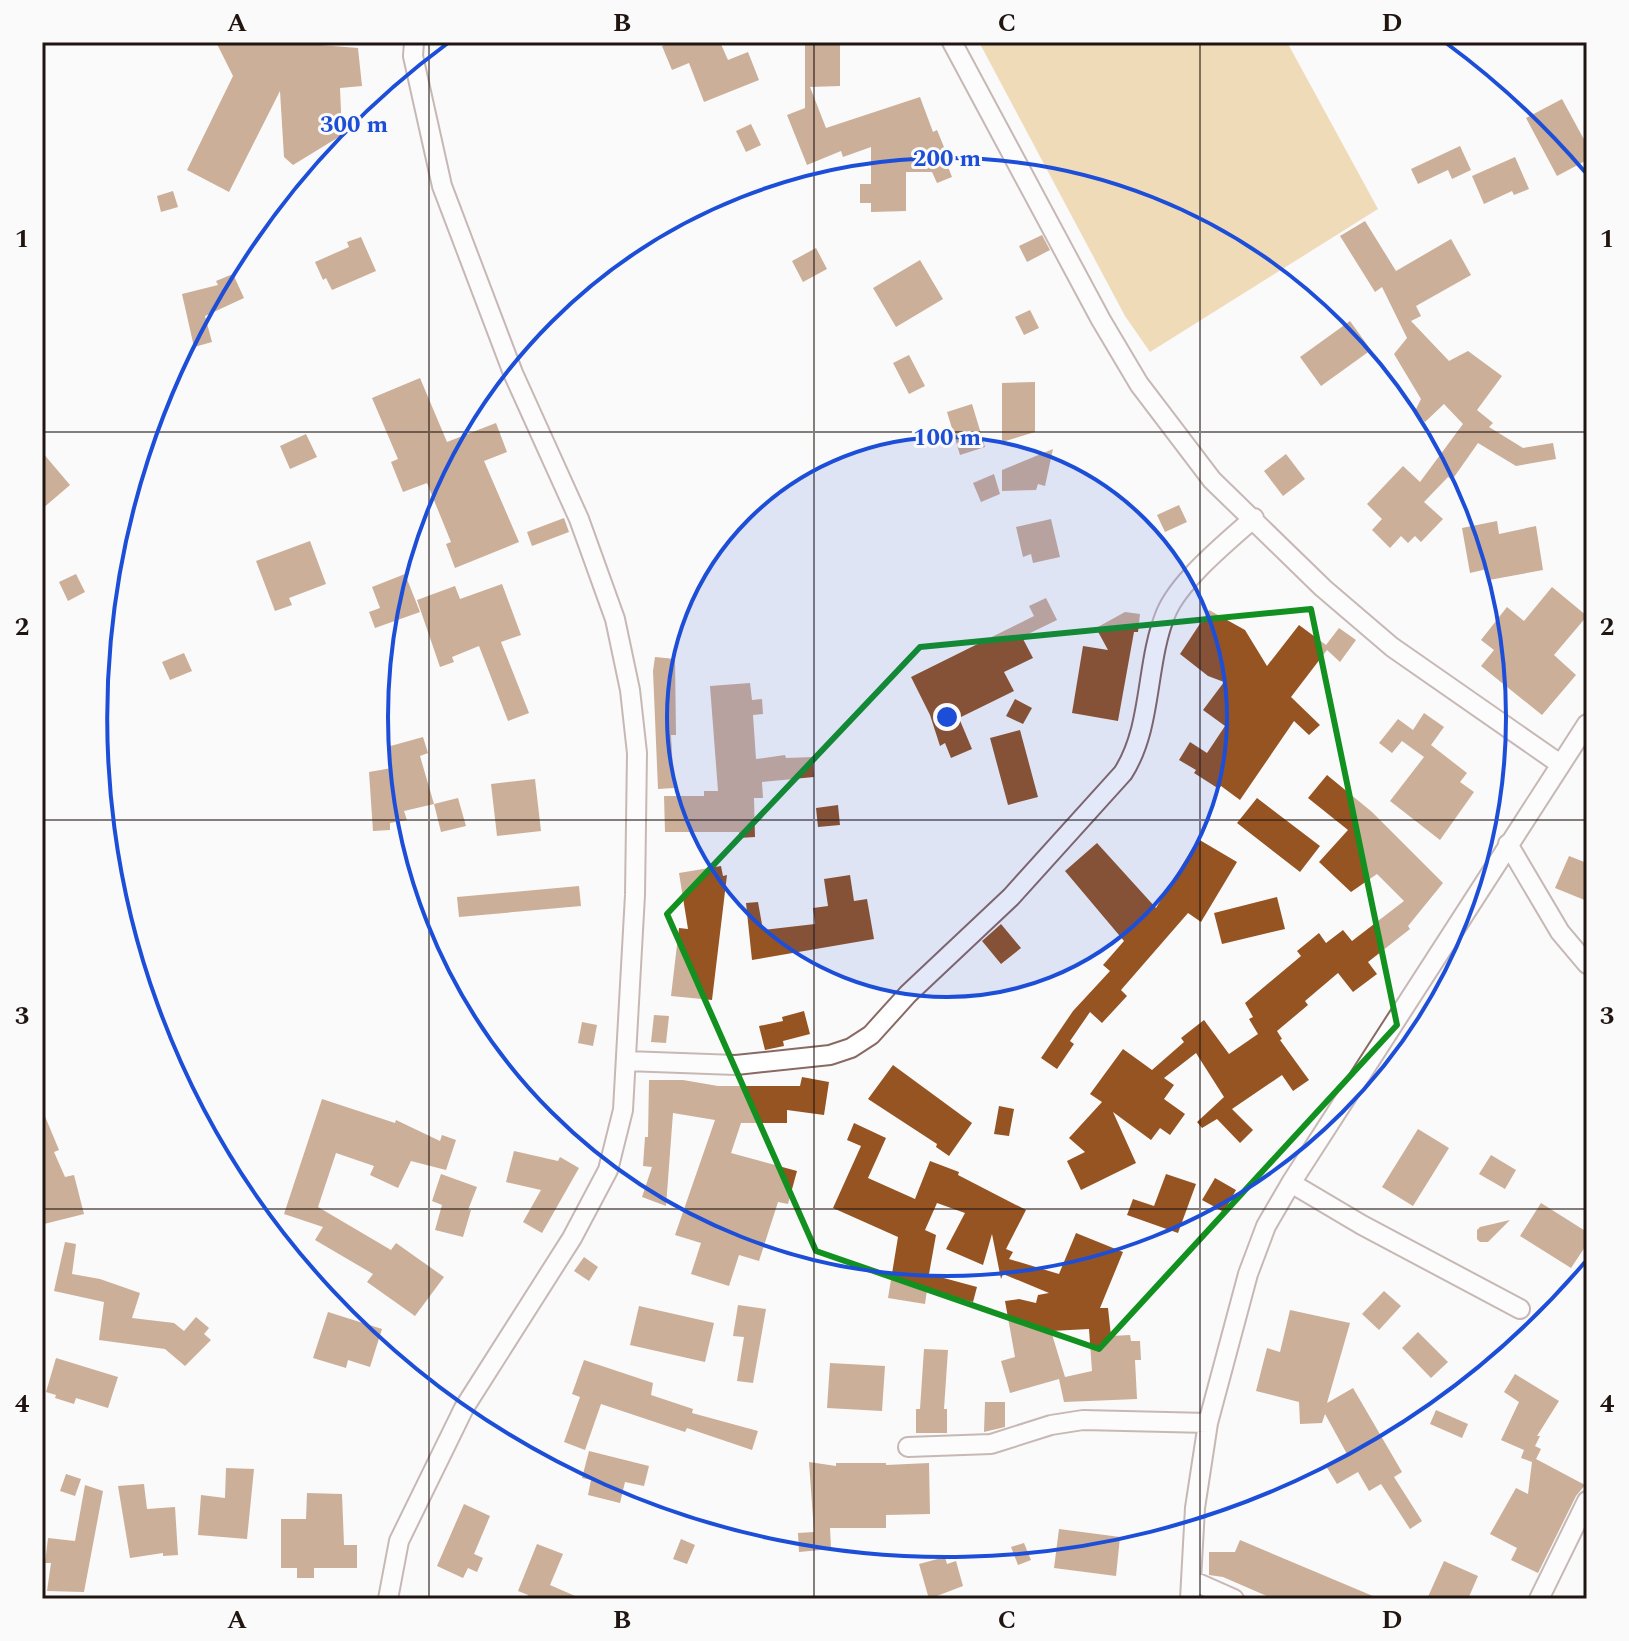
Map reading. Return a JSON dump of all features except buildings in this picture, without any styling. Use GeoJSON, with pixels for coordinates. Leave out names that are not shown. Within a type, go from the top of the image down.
{"type":"FeatureCollection","features":[{"type":"Feature","properties":{"kind":"street"},"geometry":{"type":"LineString","coordinates":[[388,1599],[399,1541],[464,1408],[572,1238],[608,1170],[623,1110],[635,895],[637,753],[625,665],[615,619],[579,519],[513,373],[442,186],[413,56],[414,42]]}},
{"type":"Feature","properties":{"kind":"street"},"geometry":{"type":"LineString","coordinates":[[952,42],[1101,320],[1139,384],[1212,480],[1323,588],[1392,647],[1560,764]]}},
{"type":"Feature","properties":{"kind":"street"},"geometry":{"type":"LineString","coordinates":[[626,1061],[760,1064],[830,1055],[851,1048],[871,1035],[908,994],[1011,897],[1123,773],[1133,758],[1139,737],[1155,652],[1167,612],[1219,547],[1254,518]]}},
{"type":"Feature","properties":{"kind":"street"},"geometry":{"type":"LineString","coordinates":[[1190,1599],[1195,1508],[1208,1423],[1248,1274],[1266,1226],[1587,724]]}},
{"type":"Feature","properties":{"kind":"street"},"geometry":{"type":"LineString","coordinates":[[1508,844],[1553,921],[1587,964]]}},
{"type":"Feature","properties":{"kind":"street"},"geometry":{"type":"LineString","coordinates":[[1291,1183],[1362,1225],[1520,1309]]}},
{"type":"Feature","properties":{"kind":"street"},"geometry":{"type":"LineString","coordinates":[[908,1447],[991,1444],[1051,1425],[1083,1420],[1208,1423]]}},
{"type":"Feature","properties":{"kind":"street"},"geometry":{"type":"LineString","coordinates":[[1539,1599],[1587,1501]]}},
{"type":"Feature","properties":{"kind":"street"},"geometry":{"type":"LineString","coordinates":[[1191,1580],[1234,1599]]}},
{"type":"Feature","properties":{"kind":"highlighted area"},"geometry":{"type":"Polygon","coordinates":[[[1311,609],[1397,1025],[1099,1349],[816,1251],[667,914],[920,647],[1311,609]]]}},
{"type":"Feature","properties":{"kind":"shaded area"},"geometry":{"type":"Polygon","coordinates":[[[979,42],[1287,42],[1378,209],[1150,352],[1125,316],[979,42]]]}}]}
